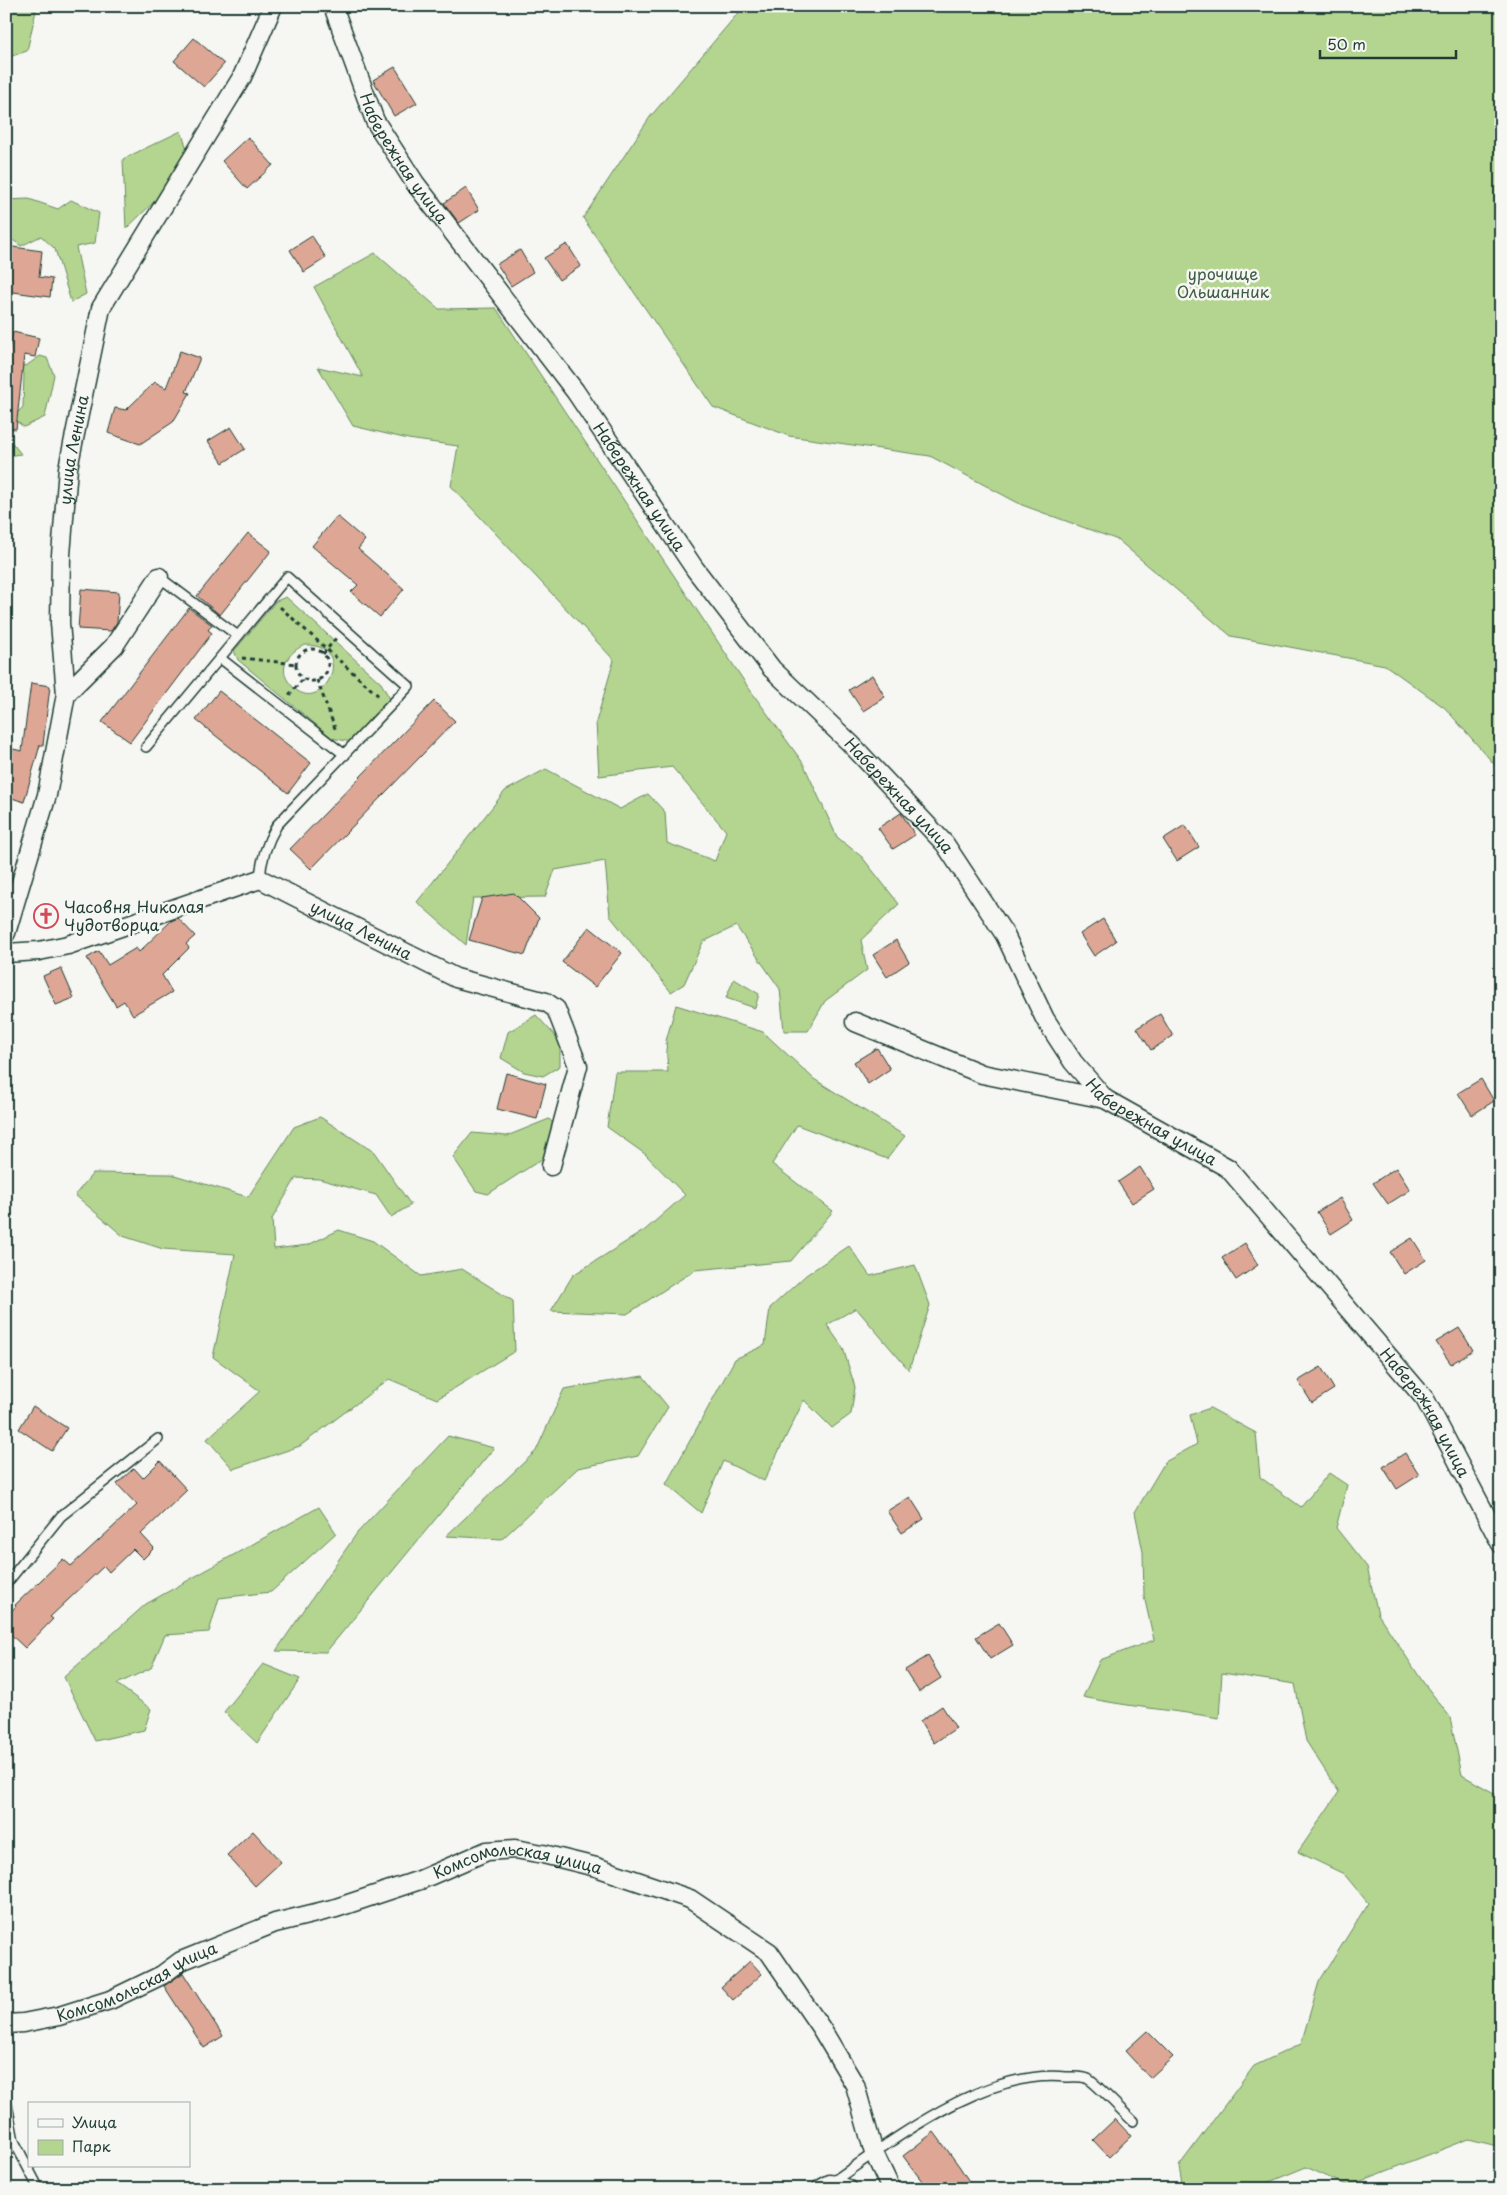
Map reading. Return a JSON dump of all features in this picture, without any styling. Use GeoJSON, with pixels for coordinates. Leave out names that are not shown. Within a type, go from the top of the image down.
{"type":"FeatureCollection","features":[{"type":"Feature","properties":{"kind":"street","name":"улица Ленина"},"geometry":{"type":"LineString","coordinates":[[6,933],[47,795],[66,694],[60,623],[62,555],[68,468],[101,308],[242,77],[273,6]]}},
{"type":"Feature","properties":{"kind":"street","name":"Набережная улица"},"geometry":{"type":"LineString","coordinates":[[333,6],[375,121],[415,183],[575,391],[695,569],[772,669],[850,743],[945,844],[1005,935],[1050,1026],[1073,1062],[1105,1099],[1228,1168],[1425,1399],[1501,1544]]}},
{"type":"Feature","properties":{"kind":"street"},"geometry":{"type":"LineString","coordinates":[[66,694],[114,646],[159,577]]}},
{"type":"Feature","properties":{"kind":"street","name":"улица Ленина"},"geometry":{"type":"LineString","coordinates":[[260,879],[456,978],[546,1002],[556,1009],[578,1066],[551,1166]]}},
{"type":"Feature","properties":{"kind":"street"},"geometry":{"type":"LineString","coordinates":[[6,953],[39,951],[68,945],[260,879]]}},
{"type":"Feature","properties":{"kind":"street"},"geometry":{"type":"LineString","coordinates":[[855,1022],[982,1074],[1105,1099]]}},
{"type":"Feature","properties":{"kind":"street","name":"Комсомольская улица"},"geometry":{"type":"LineString","coordinates":[[6,2024],[23,2024],[58,2016],[110,2000],[162,1975],[181,1961],[275,1923],[336,1908],[420,1880],[487,1851],[515,1849],[543,1854],[596,1867],[690,1899],[769,1952],[821,2028],[855,2085],[874,2153],[891,2189]]}},
{"type":"Feature","properties":{"kind":"street"},"geometry":{"type":"LineString","coordinates":[[825,2186],[848,2189]]}},
{"type":"Feature","properties":{"kind":"lane"},"geometry":{"type":"LineString","coordinates":[[159,577],[238,636]]}},
{"type":"Feature","properties":{"kind":"lane"},"geometry":{"type":"LineString","coordinates":[[146,747],[286,578],[409,686],[277,825],[268,841],[261,862],[260,879]]}},
{"type":"Feature","properties":{"kind":"lane"},"geometry":{"type":"LineString","coordinates":[[221,657],[345,755]]}},
{"type":"Feature","properties":{"kind":"lane"},"geometry":{"type":"LineString","coordinates":[[6,1584],[61,1516],[158,1439]]}},
{"type":"Feature","properties":{"kind":"lane"},"geometry":{"type":"LineString","coordinates":[[825,2186],[951,2105],[996,2084],[1046,2074],[1088,2079],[1132,2121]]}},
{"type":"Feature","properties":{"kind":"lane"},"geometry":{"type":"LineString","coordinates":[[6,2099],[14,2141],[28,2168]]}},
{"type":"Feature","properties":{"kind":"lane"},"geometry":{"type":"LineString","coordinates":[[28,2168],[39,2189]]}},
{"type":"Feature","properties":{"kind":"path"},"geometry":{"type":"LineString","coordinates":[[270,598],[390,707]]}},
{"type":"Feature","properties":{"kind":"path"},"geometry":{"type":"LineString","coordinates":[[323,654],[344,629]]}},
{"type":"Feature","properties":{"kind":"path"},"geometry":{"type":"LineString","coordinates":[[314,649],[323,654],[328,662],[328,668],[323,677],[317,680],[303,678],[297,670],[296,664],[300,654],[314,649]]}},
{"type":"Feature","properties":{"kind":"path"},"geometry":{"type":"LineString","coordinates":[[221,657],[296,664]]}},
{"type":"Feature","properties":{"kind":"path"},"geometry":{"type":"LineString","coordinates":[[280,704],[303,678]]}},
{"type":"Feature","properties":{"kind":"path"},"geometry":{"type":"LineString","coordinates":[[317,680],[345,755]]}},
{"type":"Feature","properties":{"kind":"green space"},"geometry":{"type":"Polygon","coordinates":[[[6,6],[37,6],[27,51],[6,58],[6,6]]]}},
{"type":"Feature","properties":{"kind":"green space","name":"урочище Ольшанник"},"geometry":{"type":"Polygon","coordinates":[[[744,6],[1501,6],[1501,772],[1445,708],[1385,665],[1231,636],[1118,540],[1022,505],[930,456],[789,436],[713,407],[583,218],[650,117],[744,6]]]}},
{"type":"Feature","properties":{"kind":"green space"},"geometry":{"type":"Polygon","coordinates":[[[181,131],[188,152],[160,196],[126,229],[123,159],[181,131]]]}},
{"type":"Feature","properties":{"kind":"green space"},"geometry":{"type":"Polygon","coordinates":[[[29,199],[58,209],[71,200],[99,213],[95,243],[76,247],[86,294],[71,302],[55,249],[41,236],[21,246],[6,235],[6,200],[29,199]]]}},
{"type":"Feature","properties":{"kind":"green space"},"geometry":{"type":"Polygon","coordinates":[[[375,253],[439,309],[496,308],[748,687],[803,763],[837,837],[862,857],[899,904],[861,940],[867,970],[825,1001],[808,1031],[784,1031],[780,989],[736,926],[703,942],[684,984],[671,992],[610,916],[605,861],[555,870],[545,897],[473,898],[466,945],[417,902],[505,791],[546,769],[620,809],[648,794],[665,812],[667,843],[715,861],[726,831],[672,767],[599,776],[596,722],[614,660],[451,486],[458,446],[408,439],[353,426],[318,367],[363,377],[314,287],[375,253]]]}},
{"type":"Feature","properties":{"kind":"green space"},"geometry":{"type":"Polygon","coordinates":[[[40,356],[47,358],[54,375],[45,417],[24,427],[12,418],[23,407],[24,373],[6,371],[6,363],[26,366],[40,356]]]}},
{"type":"Feature","properties":{"kind":"green space"},"geometry":{"type":"Polygon","coordinates":[[[6,435],[21,454],[6,456],[6,435]]]}},
{"type":"Feature","properties":{"kind":"green space"},"geometry":{"type":"Polygon","coordinates":[[[286,597],[381,683],[390,699],[351,742],[332,738],[238,660],[234,651],[276,601],[286,597]],[[305,645],[300,647],[285,664],[284,670],[288,681],[300,692],[312,694],[322,689],[329,680],[332,668],[330,657],[322,648],[305,645]]]}},
{"type":"Feature","properties":{"kind":"green space"},"geometry":{"type":"Polygon","coordinates":[[[734,979],[759,994],[755,1008],[726,998],[734,979]]]}},
{"type":"Feature","properties":{"kind":"green space"},"geometry":{"type":"Polygon","coordinates":[[[676,1005],[763,1032],[814,1079],[905,1136],[887,1159],[797,1125],[772,1164],[833,1211],[791,1261],[695,1270],[627,1314],[551,1311],[573,1275],[645,1230],[685,1195],[645,1154],[607,1127],[615,1072],[668,1072],[666,1041],[676,1005]]]}},
{"type":"Feature","properties":{"kind":"green space"},"geometry":{"type":"Polygon","coordinates":[[[536,1015],[560,1041],[560,1066],[543,1076],[524,1072],[501,1058],[508,1032],[536,1015]]]}},
{"type":"Feature","properties":{"kind":"green space"},"geometry":{"type":"Polygon","coordinates":[[[320,1117],[374,1152],[411,1205],[391,1217],[376,1195],[319,1179],[296,1178],[272,1219],[274,1249],[308,1245],[339,1230],[373,1241],[421,1276],[462,1269],[513,1301],[515,1351],[437,1399],[389,1379],[300,1446],[233,1469],[207,1439],[260,1391],[213,1357],[235,1254],[163,1249],[123,1236],[75,1195],[93,1173],[171,1174],[248,1197],[294,1127],[320,1117]]]}},
{"type":"Feature","properties":{"kind":"green space"},"geometry":{"type":"Polygon","coordinates":[[[549,1119],[558,1128],[545,1157],[488,1194],[476,1191],[453,1157],[472,1133],[507,1136],[549,1119]]]}},
{"type":"Feature","properties":{"kind":"green space"},"geometry":{"type":"Polygon","coordinates":[[[849,1246],[870,1276],[915,1265],[930,1305],[909,1370],[856,1308],[827,1325],[843,1348],[855,1387],[851,1414],[832,1428],[804,1400],[764,1481],[723,1461],[701,1513],[666,1484],[735,1359],[765,1345],[770,1308],[806,1275],[849,1246]]]}},
{"type":"Feature","properties":{"kind":"green space"},"geometry":{"type":"Polygon","coordinates":[[[643,1376],[668,1407],[638,1456],[578,1468],[502,1539],[446,1536],[536,1451],[564,1389],[643,1376]]]}},
{"type":"Feature","properties":{"kind":"green space"},"geometry":{"type":"Polygon","coordinates":[[[1210,1408],[1256,1433],[1260,1477],[1301,1507],[1329,1473],[1347,1485],[1336,1528],[1367,1567],[1378,1614],[1423,1682],[1450,1717],[1462,1775],[1501,1797],[1501,2147],[1469,2139],[1348,2186],[1306,2167],[1252,2189],[1183,2189],[1179,2166],[1254,2066],[1301,2044],[1319,1982],[1368,1903],[1344,1874],[1298,1852],[1339,1792],[1306,1741],[1295,1684],[1222,1673],[1219,1718],[1083,1697],[1100,1660],[1154,1640],[1144,1596],[1143,1552],[1135,1512],[1165,1462],[1197,1444],[1190,1415],[1210,1408]]]}},
{"type":"Feature","properties":{"kind":"green space"},"geometry":{"type":"Polygon","coordinates":[[[448,1436],[494,1448],[326,1652],[276,1651],[357,1533],[448,1436]]]}},
{"type":"Feature","properties":{"kind":"green space"},"geometry":{"type":"Polygon","coordinates":[[[319,1507],[336,1533],[271,1592],[219,1598],[209,1632],[165,1635],[151,1668],[117,1684],[151,1709],[144,1730],[95,1741],[64,1677],[146,1604],[319,1507]]]}},
{"type":"Feature","properties":{"kind":"green space"},"geometry":{"type":"Polygon","coordinates":[[[263,1664],[300,1679],[257,1743],[224,1712],[263,1664]]]}},
{"type":"Feature","properties":{"kind":"building"},"geometry":{"type":"Polygon","coordinates":[[[194,38],[224,64],[204,87],[174,61],[194,38]]]}},
{"type":"Feature","properties":{"kind":"building"},"geometry":{"type":"Polygon","coordinates":[[[395,67],[417,103],[394,116],[373,80],[395,67]]]}},
{"type":"Feature","properties":{"kind":"building"},"geometry":{"type":"Polygon","coordinates":[[[248,137],[273,165],[247,189],[222,161],[248,137]]]}},
{"type":"Feature","properties":{"kind":"building"},"geometry":{"type":"Polygon","coordinates":[[[466,188],[479,210],[459,223],[444,203],[466,188]]]}},
{"type":"Feature","properties":{"kind":"building"},"geometry":{"type":"Polygon","coordinates":[[[312,236],[326,258],[304,272],[290,250],[312,236]]]}},
{"type":"Feature","properties":{"kind":"building"},"geometry":{"type":"Polygon","coordinates":[[[567,244],[581,266],[559,280],[544,258],[567,244]]]}},
{"type":"Feature","properties":{"kind":"building"},"geometry":{"type":"Polygon","coordinates":[[[6,246],[42,251],[39,277],[52,279],[50,297],[6,291],[6,246]]]}},
{"type":"Feature","properties":{"kind":"building"},"geometry":{"type":"Polygon","coordinates":[[[520,250],[533,272],[511,286],[497,264],[520,250]]]}},
{"type":"Feature","properties":{"kind":"building"},"geometry":{"type":"Polygon","coordinates":[[[13,332],[39,338],[35,357],[24,355],[16,429],[6,428],[6,365],[13,332]]]}},
{"type":"Feature","properties":{"kind":"building"},"geometry":{"type":"Polygon","coordinates":[[[180,351],[200,358],[186,392],[190,393],[173,422],[140,444],[108,433],[115,408],[126,410],[155,382],[166,388],[180,351]]]}},
{"type":"Feature","properties":{"kind":"building"},"geometry":{"type":"Polygon","coordinates":[[[231,427],[245,449],[223,463],[208,441],[231,427]]]}},
{"type":"Feature","properties":{"kind":"building"},"geometry":{"type":"Polygon","coordinates":[[[337,516],[365,540],[358,549],[404,589],[380,617],[351,592],[358,585],[312,546],[337,516]]]}},
{"type":"Feature","properties":{"kind":"building"},"geometry":{"type":"Polygon","coordinates":[[[248,533],[271,551],[220,615],[197,596],[248,533]]]}},
{"type":"Feature","properties":{"kind":"building"},"geometry":{"type":"Polygon","coordinates":[[[81,589],[119,592],[117,622],[111,631],[78,629],[81,589]]]}},
{"type":"Feature","properties":{"kind":"building"},"geometry":{"type":"Polygon","coordinates":[[[189,608],[212,625],[208,630],[212,633],[130,742],[102,722],[189,608]]]}},
{"type":"Feature","properties":{"kind":"building"},"geometry":{"type":"Polygon","coordinates":[[[872,675],[885,697],[863,711],[849,690],[872,675]]]}},
{"type":"Feature","properties":{"kind":"building"},"geometry":{"type":"Polygon","coordinates":[[[31,683],[50,686],[43,745],[40,745],[24,802],[6,796],[6,773],[13,749],[22,751],[31,683]]]}},
{"type":"Feature","properties":{"kind":"building"},"geometry":{"type":"Polygon","coordinates":[[[219,691],[311,763],[288,793],[196,720],[219,691]]]}},
{"type":"Feature","properties":{"kind":"building"},"geometry":{"type":"Polygon","coordinates":[[[434,701],[455,721],[311,869],[290,849],[434,701]]]}},
{"type":"Feature","properties":{"kind":"building"},"geometry":{"type":"Polygon","coordinates":[[[901,813],[915,835],[893,849],[878,828],[901,813]]]}},
{"type":"Feature","properties":{"kind":"building"},"geometry":{"type":"Polygon","coordinates":[[[1185,825],[1199,847],[1177,861],[1163,839],[1185,825]]]}},
{"type":"Feature","properties":{"kind":"building"},"geometry":{"type":"Polygon","coordinates":[[[514,893],[539,918],[525,955],[469,940],[482,898],[514,893]]]}},
{"type":"Feature","properties":{"kind":"building"},"geometry":{"type":"Polygon","coordinates":[[[178,918],[195,936],[186,944],[189,948],[162,975],[172,992],[133,1015],[124,1001],[116,1006],[87,958],[99,951],[108,965],[136,948],[139,952],[171,921],[178,918]]]}},
{"type":"Feature","properties":{"kind":"building"},"geometry":{"type":"Polygon","coordinates":[[[1103,919],[1116,941],[1094,956],[1080,934],[1103,919]]]}},
{"type":"Feature","properties":{"kind":"building"},"geometry":{"type":"Polygon","coordinates":[[[589,927],[622,953],[595,987],[562,962],[589,927]]]}},
{"type":"Feature","properties":{"kind":"building"},"geometry":{"type":"Polygon","coordinates":[[[896,940],[909,962],[887,977],[873,955],[896,940]]]}},
{"type":"Feature","properties":{"kind":"building"},"geometry":{"type":"Polygon","coordinates":[[[61,968],[74,998],[56,1005],[43,976],[61,968]]]}},
{"type":"Feature","properties":{"kind":"building"},"geometry":{"type":"Polygon","coordinates":[[[1160,1014],[1173,1036],[1151,1050],[1137,1028],[1160,1014]]]}},
{"type":"Feature","properties":{"kind":"building"},"geometry":{"type":"Polygon","coordinates":[[[877,1048],[890,1069],[868,1084],[854,1062],[877,1048]]]}},
{"type":"Feature","properties":{"kind":"building"},"geometry":{"type":"Polygon","coordinates":[[[506,1073],[546,1084],[537,1119],[497,1109],[506,1073]]]}},
{"type":"Feature","properties":{"kind":"building"},"geometry":{"type":"Polygon","coordinates":[[[1481,1079],[1494,1101],[1472,1115],[1458,1093],[1481,1079]]]}},
{"type":"Feature","properties":{"kind":"building"},"geometry":{"type":"Polygon","coordinates":[[[1140,1167],[1154,1189],[1132,1203],[1118,1182],[1140,1167]]]}},
{"type":"Feature","properties":{"kind":"building"},"geometry":{"type":"Polygon","coordinates":[[[1396,1168],[1410,1190],[1388,1204],[1373,1183],[1396,1168]]]}},
{"type":"Feature","properties":{"kind":"building"},"geometry":{"type":"Polygon","coordinates":[[[1340,1198],[1353,1220],[1331,1234],[1317,1212],[1340,1198]]]}},
{"type":"Feature","properties":{"kind":"building"},"geometry":{"type":"Polygon","coordinates":[[[1412,1238],[1426,1260],[1404,1274],[1390,1252],[1412,1238]]]}},
{"type":"Feature","properties":{"kind":"building"},"geometry":{"type":"Polygon","coordinates":[[[1245,1243],[1258,1265],[1236,1280],[1222,1258],[1245,1243]]]}},
{"type":"Feature","properties":{"kind":"building"},"geometry":{"type":"Polygon","coordinates":[[[1459,1328],[1473,1350],[1451,1364],[1436,1342],[1459,1328]]]}},
{"type":"Feature","properties":{"kind":"building"},"geometry":{"type":"Polygon","coordinates":[[[1321,1367],[1334,1389],[1312,1403],[1298,1381],[1321,1367]]]}},
{"type":"Feature","properties":{"kind":"building"},"geometry":{"type":"Polygon","coordinates":[[[33,1406],[67,1428],[52,1451],[19,1429],[33,1406]]]}},
{"type":"Feature","properties":{"kind":"building"},"geometry":{"type":"Polygon","coordinates":[[[1405,1453],[1419,1475],[1397,1489],[1383,1467],[1405,1453]]]}},
{"type":"Feature","properties":{"kind":"building"},"geometry":{"type":"Polygon","coordinates":[[[160,1461],[187,1490],[141,1534],[154,1548],[143,1559],[133,1549],[109,1572],[104,1566],[50,1617],[53,1619],[25,1648],[6,1630],[6,1617],[15,1605],[63,1559],[71,1566],[137,1505],[117,1484],[134,1468],[143,1478],[160,1461]]]}},
{"type":"Feature","properties":{"kind":"building"},"geometry":{"type":"Polygon","coordinates":[[[910,1497],[924,1519],[902,1533],[887,1511],[910,1497]]]}},
{"type":"Feature","properties":{"kind":"building"},"geometry":{"type":"Polygon","coordinates":[[[999,1623],[1013,1645],[990,1659],[976,1637],[999,1623]]]}},
{"type":"Feature","properties":{"kind":"building"},"geometry":{"type":"Polygon","coordinates":[[[928,1656],[941,1678],[919,1692],[905,1670],[928,1656]]]}},
{"type":"Feature","properties":{"kind":"building"},"geometry":{"type":"Polygon","coordinates":[[[942,1706],[956,1728],[934,1743],[920,1721],[942,1706]]]}},
{"type":"Feature","properties":{"kind":"building"},"geometry":{"type":"Polygon","coordinates":[[[253,1831],[281,1862],[255,1886],[227,1855],[253,1831]]]}},
{"type":"Feature","properties":{"kind":"building"},"geometry":{"type":"Polygon","coordinates":[[[750,1961],[762,1974],[733,2000],[721,1987],[750,1961]]]}},
{"type":"Feature","properties":{"kind":"building"},"geometry":{"type":"Polygon","coordinates":[[[183,1973],[223,2036],[204,2048],[164,1986],[183,1973]]]}},
{"type":"Feature","properties":{"kind":"building"},"geometry":{"type":"Polygon","coordinates":[[[1147,2031],[1173,2057],[1150,2078],[1125,2051],[1147,2031]]]}},
{"type":"Feature","properties":{"kind":"building"},"geometry":{"type":"Polygon","coordinates":[[[1115,2119],[1131,2136],[1109,2157],[1093,2140],[1115,2119]]]}},
{"type":"Feature","properties":{"kind":"building"},"geometry":{"type":"Polygon","coordinates":[[[934,2132],[974,2189],[928,2189],[903,2156],[934,2132]]]}},
{"type":"Feature","properties":{"kind":"place","name":"Часовня Николая Чудотворца"},"geometry":{"type":"Point","coordinates":[46,916]}}]}
